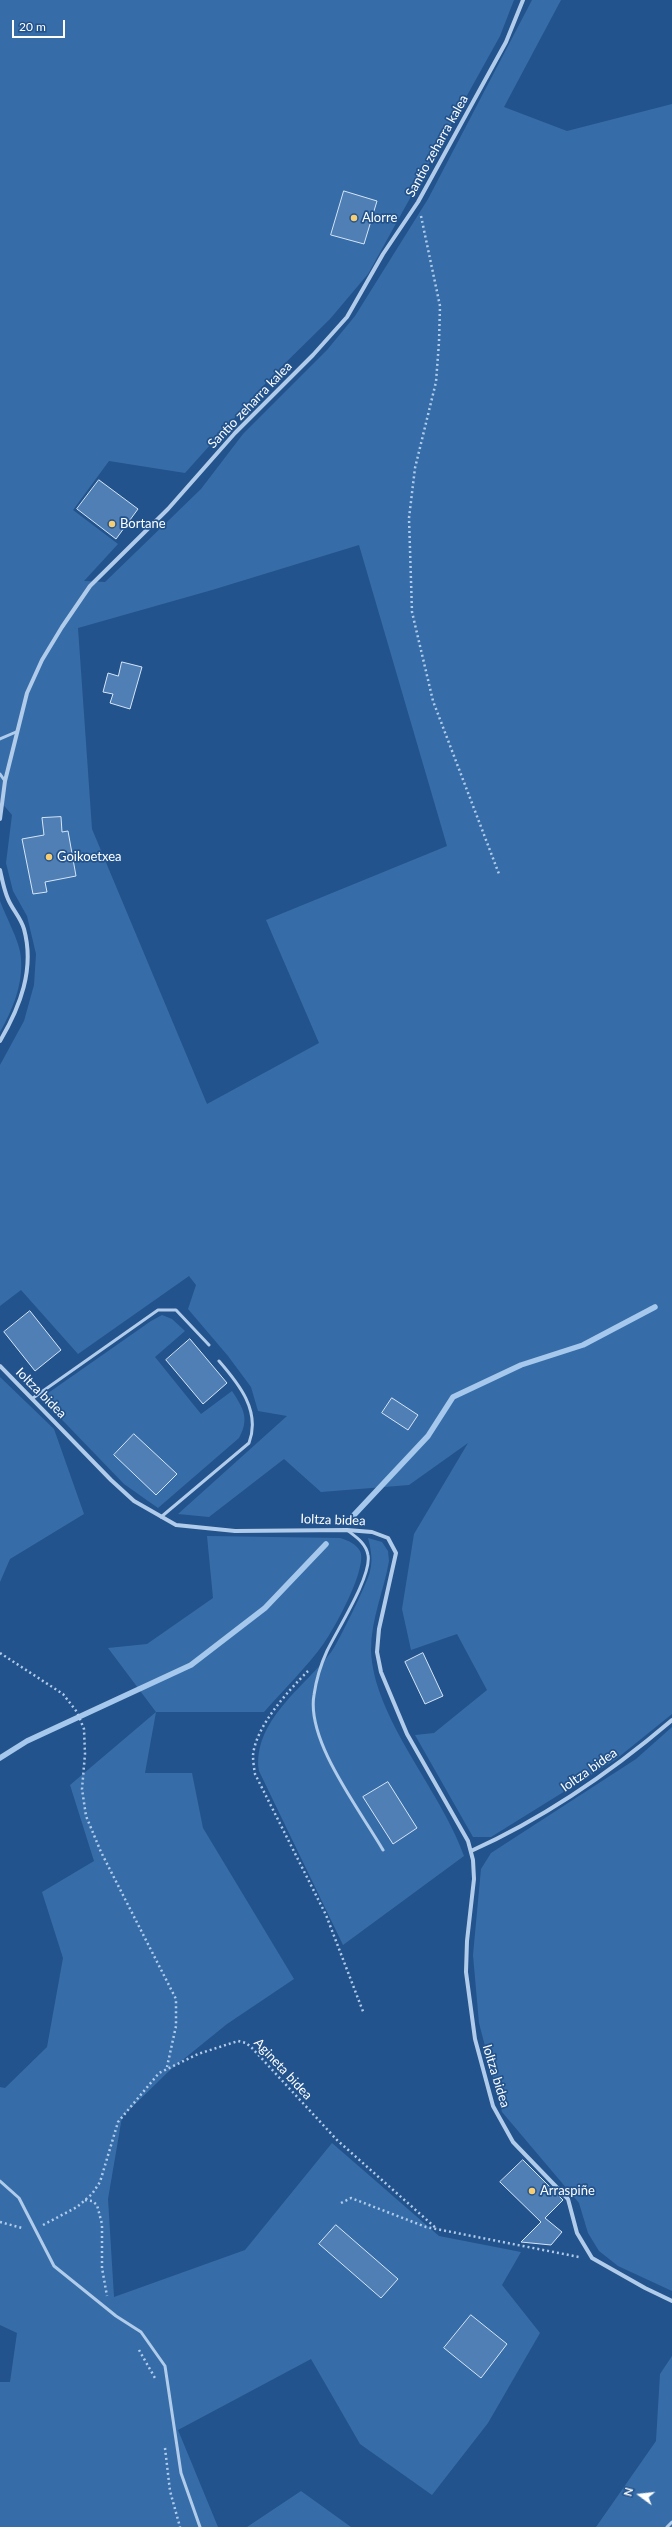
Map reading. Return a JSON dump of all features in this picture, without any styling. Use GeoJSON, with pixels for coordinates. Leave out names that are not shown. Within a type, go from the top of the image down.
{"type":"FeatureCollection","features":[{"type":"Feature","properties":{"kind":"street","name":"Santio zeharra kalea"},"geometry":{"type":"LineString","coordinates":[[0,819],[5,781],[16,732],[27,693],[42,660],[90,586],[168,509],[234,432],[313,355],[347,317],[383,254],[418,202],[506,42],[523,0]]}},
{"type":"Feature","properties":{"kind":"street"},"geometry":{"type":"LineString","coordinates":[[0,870],[8,898],[24,928],[29,960],[24,989],[13,1018],[0,1041]]}},
{"type":"Feature","properties":{"kind":"street","name":"Ioltza bidea"},"geometry":{"type":"LineString","coordinates":[[0,1366],[33,1398],[111,1480],[134,1501],[160,1518],[176,1525],[194,1528],[235,1531],[347,1530],[372,1532],[388,1538],[396,1553],[379,1629],[377,1652],[381,1672],[407,1734],[468,1841],[474,1879],[466,1941],[466,1972],[475,2039],[493,2106],[513,2142],[568,2199],[577,2233],[592,2258],[645,2288],[672,2301]]}},
{"type":"Feature","properties":{"kind":"street","name":"Ioltza bidea"},"geometry":{"type":"LineString","coordinates":[[470,1850],[502,1836],[562,1801],[620,1762],[672,1720]]}},
{"type":"Feature","properties":{"kind":"lane"},"geometry":{"type":"LineString","coordinates":[[0,738],[16,732]]}},
{"type":"Feature","properties":{"kind":"lane"},"geometry":{"type":"LineString","coordinates":[[0,774],[5,781]]}},
{"type":"Feature","properties":{"kind":"lane"},"geometry":{"type":"LineString","coordinates":[[33,1398],[158,1310],[176,1310],[208,1345]]}},
{"type":"Feature","properties":{"kind":"lane"},"geometry":{"type":"LineString","coordinates":[[160,1518],[249,1442],[254,1430],[252,1411],[244,1394],[219,1361]]}},
{"type":"Feature","properties":{"kind":"lane"},"geometry":{"type":"LineString","coordinates":[[347,1530],[362,1541],[368,1554],[368,1570],[326,1653],[314,1695],[313,1720],[322,1748],[383,1850]]}},
{"type":"Feature","properties":{"kind":"lane"},"geometry":{"type":"LineString","coordinates":[[0,2181],[19,2198],[54,2266],[116,2316],[141,2332],[165,2366],[181,2473],[200,2527]]}},
{"type":"Feature","properties":{"kind":"lane"},"geometry":{"type":"LineString","coordinates":[[667,2527],[672,2522]]}},
{"type":"Feature","properties":{"kind":"path"},"geometry":{"type":"LineString","coordinates":[[418,202],[440,306],[440,342],[436,382],[415,468],[409,518],[412,612],[433,701],[499,874]]}},
{"type":"Feature","properties":{"kind":"path"},"geometry":{"type":"LineString","coordinates":[[0,1653],[63,1694],[77,1712],[84,1729],[85,1754],[82,1789],[86,1816],[101,1852],[176,1999],[176,2026],[166,2068]]}},
{"type":"Feature","properties":{"kind":"path"},"geometry":{"type":"LineString","coordinates":[[310,1670],[274,1711],[259,1735],[253,1755],[255,1774],[326,1915],[364,2014]]}},
{"type":"Feature","properties":{"kind":"path","name":"Agineta bidea"},"geometry":{"type":"LineString","coordinates":[[37,2226],[44,2225],[85,2200],[100,2182],[118,2122],[133,2102],[166,2068],[198,2054],[238,2041],[246,2043],[337,2140],[437,2229]]}},
{"type":"Feature","properties":{"kind":"path"},"geometry":{"type":"LineString","coordinates":[[341,2203],[351,2198],[437,2229],[592,2258]]}},
{"type":"Feature","properties":{"kind":"path"},"geometry":{"type":"LineString","coordinates":[[85,2200],[92,2201],[99,2212],[102,2224],[103,2282],[116,2316]]}},
{"type":"Feature","properties":{"kind":"path"},"geometry":{"type":"LineString","coordinates":[[0,2222],[11,2227],[29,2227]]}},
{"type":"Feature","properties":{"kind":"path"},"geometry":{"type":"LineString","coordinates":[[137,2347],[158,2384]]}},
{"type":"Feature","properties":{"kind":"path"},"geometry":{"type":"LineString","coordinates":[[165,2445],[168,2485],[180,2527]]}},
{"type":"Feature","properties":{"kind":"shaded area"},"geometry":{"type":"Polygon","coordinates":[[[0,0],[514,0],[500,36],[368,274],[330,319],[273,375],[185,473],[109,461],[73,510],[118,544],[84,581],[105,582],[201,489],[243,434],[327,350],[355,316],[428,199],[532,0],[561,0],[504,107],[567,131],[672,104],[672,1714],[615,1760],[491,1837],[473,1837],[415,1735],[434,1733],[487,1690],[457,1634],[411,1650],[402,1609],[414,1534],[468,1443],[409,1485],[321,1492],[284,1459],[209,1517],[178,1514],[287,1416],[258,1411],[251,1387],[228,1356],[188,1309],[196,1285],[189,1276],[78,1354],[21,1290],[0,1306],[0,1065],[24,1021],[34,985],[36,954],[27,916],[13,891],[6,863],[12,815],[0,801],[0,0]],[[359,545],[212,590],[78,628],[92,829],[207,1104],[319,1043],[266,920],[447,846],[359,545]]]}},
{"type":"Feature","properties":{"kind":"shaded area"},"geometry":{"type":"Polygon","coordinates":[[[0,901],[19,946],[21,969],[16,997],[0,1032],[0,901]]]}},
{"type":"Feature","properties":{"kind":"shaded area"},"geometry":{"type":"Polygon","coordinates":[[[162,1315],[172,1319],[185,1331],[155,1357],[201,1414],[232,1391],[242,1408],[245,1419],[239,1438],[158,1508],[124,1484],[41,1398],[151,1321],[162,1315]]]}},
{"type":"Feature","properties":{"kind":"shaded area"},"geometry":{"type":"Polygon","coordinates":[[[0,1377],[54,1429],[84,1514],[10,1559],[0,1582],[0,1377]]]}},
{"type":"Feature","properties":{"kind":"shaded area"},"geometry":{"type":"Polygon","coordinates":[[[207,1536],[340,1538],[352,1543],[358,1548],[361,1559],[359,1570],[349,1597],[335,1625],[324,1643],[310,1661],[264,1712],[156,1712],[108,1648],[147,1644],[213,1598],[207,1536]]]}},
{"type":"Feature","properties":{"kind":"shaded area"},"geometry":{"type":"Polygon","coordinates":[[[368,1538],[382,1542],[388,1551],[389,1561],[373,1627],[371,1650],[375,1676],[383,1702],[395,1728],[440,1806],[464,1856],[343,1945],[259,1771],[259,1753],[264,1736],[272,1721],[295,1692],[332,1651],[346,1625],[370,1571],[371,1554],[368,1538]]]}},
{"type":"Feature","properties":{"kind":"shaded area"},"geometry":{"type":"Polygon","coordinates":[[[156,1712],[145,1773],[192,1773],[203,1828],[294,1979],[227,2024],[169,2071],[122,2117],[108,2199],[114,2297],[245,2250],[332,2143],[439,2236],[521,2252],[502,2285],[540,2333],[488,2423],[432,2495],[360,2444],[311,2359],[178,2430],[218,2527],[0,2527],[0,2382],[10,2382],[17,2333],[0,2325],[0,2087],[5,2088],[47,2047],[63,1958],[42,1892],[94,1861],[70,1785],[156,1712]]]}},
{"type":"Feature","properties":{"kind":"shaded area"},"geometry":{"type":"Polygon","coordinates":[[[672,1727],[672,2291],[618,2266],[599,2251],[588,2233],[579,2203],[502,2112],[479,2023],[473,1955],[481,1869],[491,1853],[636,1759],[672,1727]]]}},
{"type":"Feature","properties":{"kind":"shaded area"},"geometry":{"type":"Polygon","coordinates":[[[672,2356],[672,2527],[596,2527],[656,2441],[660,2374],[672,2356]]]}},
{"type":"Feature","properties":{"kind":"shaded area"},"geometry":{"type":"Polygon","coordinates":[[[301,2491],[351,2527],[247,2527],[301,2491]]]}},
{"type":"Feature","properties":{"kind":"building","name":"Alorre"},"geometry":{"type":"Polygon","coordinates":[[[344,191],[377,201],[364,244],[331,235],[344,191]]]}},
{"type":"Feature","properties":{"kind":"building","name":"Bortane"},"geometry":{"type":"Polygon","coordinates":[[[99,480],[138,509],[116,539],[77,509],[99,480]]]}},
{"type":"Feature","properties":{"kind":"building"},"geometry":{"type":"Polygon","coordinates":[[[122,662],[142,667],[130,709],[110,703],[113,694],[103,692],[108,673],[118,676],[122,662]]]}},
{"type":"Feature","properties":{"kind":"building","name":"Goikoetxea"},"geometry":{"type":"Polygon","coordinates":[[[61,817],[62,832],[68,831],[76,876],[45,882],[47,892],[33,894],[22,839],[44,835],[42,818],[61,817]]]}},
{"type":"Feature","properties":{"kind":"building"},"geometry":{"type":"Polygon","coordinates":[[[30,1311],[61,1350],[35,1371],[4,1332],[30,1311]]]}},
{"type":"Feature","properties":{"kind":"building"},"geometry":{"type":"Polygon","coordinates":[[[190,1339],[227,1383],[203,1404],[166,1360],[190,1339]]]}},
{"type":"Feature","properties":{"kind":"building"},"geometry":{"type":"Polygon","coordinates":[[[392,1398],[418,1415],[408,1430],[382,1413],[392,1398]]]}},
{"type":"Feature","properties":{"kind":"building"},"geometry":{"type":"Polygon","coordinates":[[[134,1434],[177,1474],[156,1495],[114,1455],[134,1434]]]}},
{"type":"Feature","properties":{"kind":"building"},"geometry":{"type":"Polygon","coordinates":[[[423,1653],[443,1696],[425,1704],[405,1662],[423,1653]]]}},
{"type":"Feature","properties":{"kind":"building"},"geometry":{"type":"Polygon","coordinates":[[[388,1782],[417,1828],[393,1844],[363,1797],[388,1782]]]}},
{"type":"Feature","properties":{"kind":"building","name":"Arraspiñe"},"geometry":{"type":"Polygon","coordinates":[[[523,2160],[563,2200],[545,2218],[562,2232],[551,2245],[521,2242],[541,2222],[500,2182],[523,2160]]]}},
{"type":"Feature","properties":{"kind":"building"},"geometry":{"type":"Polygon","coordinates":[[[336,2225],[398,2279],[381,2298],[319,2244],[336,2225]]]}},
{"type":"Feature","properties":{"kind":"building"},"geometry":{"type":"Polygon","coordinates":[[[471,2315],[507,2344],[481,2378],[444,2348],[471,2315]]]}},
{"type":"Feature","properties":{"kind":"waterway"},"geometry":{"type":"LineString","coordinates":[[354,1515],[428,1436],[453,1397],[521,1365],[583,1345],[655,1307]]}},
{"type":"Feature","properties":{"kind":"waterway"},"geometry":{"type":"LineString","coordinates":[[0,1758],[27,1741],[191,1665],[265,1608],[326,1544]]}},
{"type":"Feature","properties":{"kind":"place","name":"Alorre"},"geometry":{"type":"Point","coordinates":[354,218]}},
{"type":"Feature","properties":{"kind":"place","name":"Bortane"},"geometry":{"type":"Point","coordinates":[112,524]}},
{"type":"Feature","properties":{"kind":"place","name":"Goikoetxea"},"geometry":{"type":"Point","coordinates":[49,857]}},
{"type":"Feature","properties":{"kind":"place","name":"Arraspiñe"},"geometry":{"type":"Point","coordinates":[532,2191]}}]}
